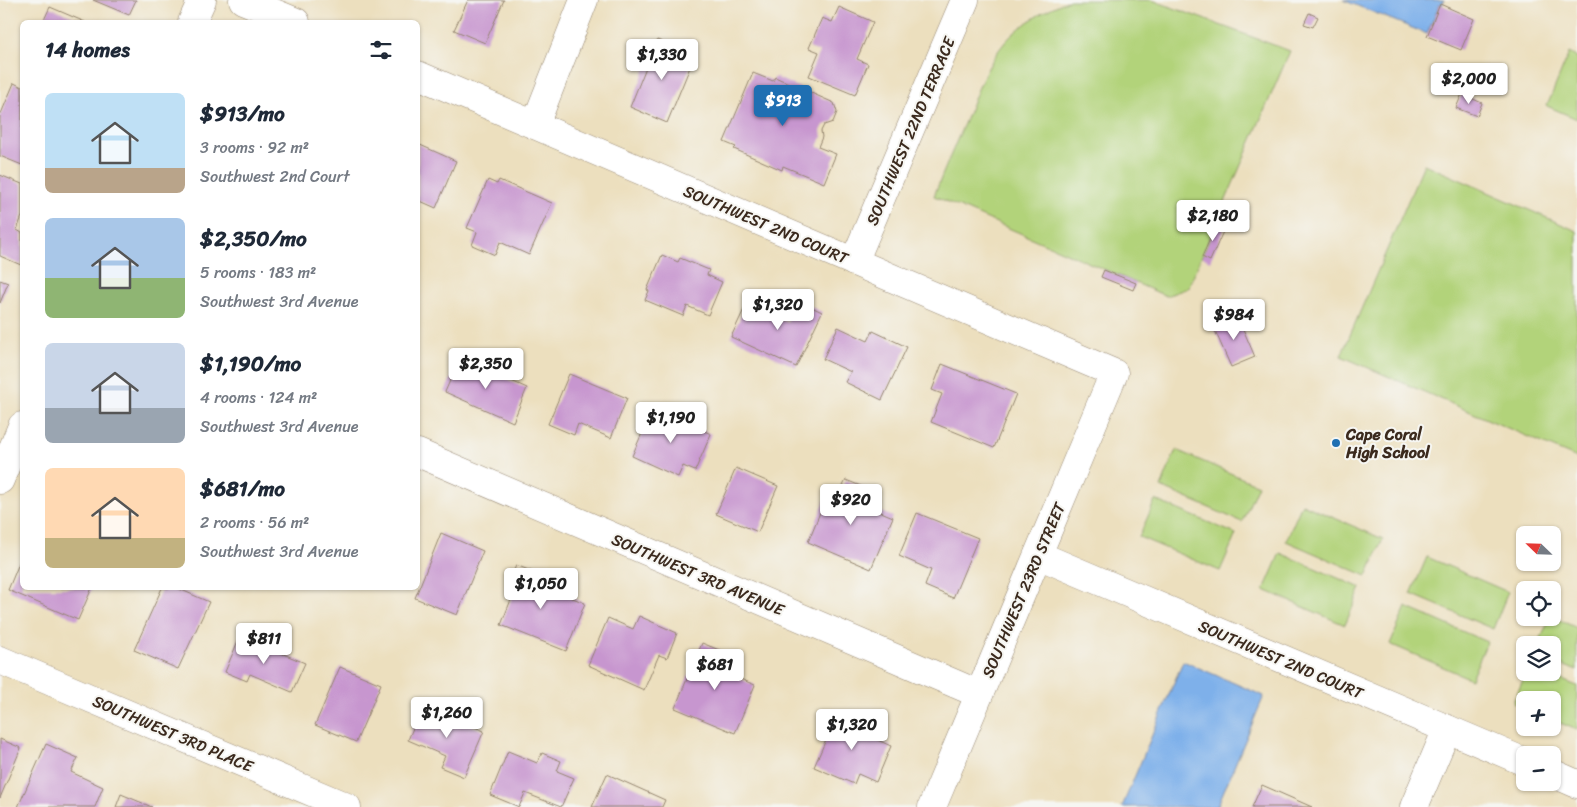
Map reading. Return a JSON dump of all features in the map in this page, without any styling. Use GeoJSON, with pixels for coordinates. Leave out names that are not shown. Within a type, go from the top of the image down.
{"type":"FeatureCollection","features":[{"type":"Feature","properties":{"kind":"street"},"geometry":{"type":"LineString","coordinates":[[193,20],[202,0]]}},
{"type":"Feature","properties":{"kind":"street"},"geometry":{"type":"LineString","coordinates":[[243,0],[291,20]]}},
{"type":"Feature","properties":{"kind":"street"},"geometry":{"type":"LineString","coordinates":[[535,125],[584,0]]}},
{"type":"Feature","properties":{"kind":"street","name":"SOUTHWEST 22ND TERRACE"},"geometry":{"type":"LineString","coordinates":[[854,262],[965,0]]}},
{"type":"Feature","properties":{"kind":"street","name":"SOUTHWEST 2ND COURT"},"geometry":{"type":"LineString","coordinates":[[420,76],[1114,373]]}},
{"type":"Feature","properties":{"kind":"street","name":"SOUTHWEST 23RD STREET"},"geometry":{"type":"LineString","coordinates":[[932,807],[1114,373]]}},
{"type":"Feature","properties":{"kind":"street"},"geometry":{"type":"LineString","coordinates":[[0,480],[20,431]]}},
{"type":"Feature","properties":{"kind":"street","name":"SOUTHWEST 3RD AVENUE"},"geometry":{"type":"LineString","coordinates":[[420,454],[979,694]]}},
{"type":"Feature","properties":{"kind":"street","name":"SOUTHWEST 2ND COURT"},"geometry":{"type":"LineString","coordinates":[[1038,555],[1516,758]]}},
{"type":"Feature","properties":{"kind":"street","name":"SOUTHWEST 3RD PLACE"},"geometry":{"type":"LineString","coordinates":[[0,660],[346,807]]}},
{"type":"Feature","properties":{"kind":"street"},"geometry":{"type":"LineString","coordinates":[[1414,807],[1447,729]]}},
{"type":"Feature","properties":{"kind":"street"},"geometry":{"type":"LineString","coordinates":[[1561,777],[1577,784]]}},
{"type":"Feature","properties":{"kind":"green space"},"geometry":{"type":"Polygon","coordinates":[[[1070,0],[1152,0],[1290,51],[1188,288],[1166,296],[934,196],[978,88],[999,50],[1012,34],[1027,22],[1053,7],[1070,0]]]}},
{"type":"Feature","properties":{"kind":"green space"},"geometry":{"type":"Polygon","coordinates":[[[1569,53],[1577,57],[1577,119],[1547,106],[1569,53]]]}},
{"type":"Feature","properties":{"kind":"green space"},"geometry":{"type":"Polygon","coordinates":[[[1424,164],[1577,231],[1577,458],[1341,356],[1424,164]]]}},
{"type":"Feature","properties":{"kind":"green space"},"geometry":{"type":"Polygon","coordinates":[[[1176,450],[1258,485],[1242,522],[1161,487],[1176,450]]]}},
{"type":"Feature","properties":{"kind":"green space"},"geometry":{"type":"Polygon","coordinates":[[[1155,500],[1236,534],[1220,571],[1139,537],[1155,500]]]}},
{"type":"Feature","properties":{"kind":"green space"},"geometry":{"type":"Polygon","coordinates":[[[1302,504],[1383,539],[1367,576],[1286,541],[1302,504]]]}},
{"type":"Feature","properties":{"kind":"green space"},"geometry":{"type":"Polygon","coordinates":[[[1280,553],[1361,588],[1345,625],[1264,590],[1280,553]]]}},
{"type":"Feature","properties":{"kind":"green space"},"geometry":{"type":"Polygon","coordinates":[[[1427,557],[1508,592],[1493,629],[1411,594],[1427,557]]]}},
{"type":"Feature","properties":{"kind":"green space"},"geometry":{"type":"Polygon","coordinates":[[[1406,607],[1487,642],[1471,679],[1390,644],[1406,607]]]}},
{"type":"Feature","properties":{"kind":"green space"},"geometry":{"type":"Polygon","coordinates":[[[1561,621],[1577,628],[1577,671],[1561,664],[1561,636],[1542,636],[1546,626],[1561,626],[1561,621]]]}},
{"type":"Feature","properties":{"kind":"green space"},"geometry":{"type":"Polygon","coordinates":[[[1561,680],[1577,686],[1577,730],[1561,723],[1561,691],[1518,691],[1523,681],[1561,680]]]}},
{"type":"Feature","properties":{"kind":"water"},"geometry":{"type":"Polygon","coordinates":[[[1343,0],[1444,0],[1442,5],[1440,4],[1427,34],[1343,0]]]}},
{"type":"Feature","properties":{"kind":"water"},"geometry":{"type":"Polygon","coordinates":[[[1183,661],[1264,696],[1217,807],[1122,807],[1183,661]]]}},
{"type":"Feature","properties":{"kind":"building"},"geometry":{"type":"Polygon","coordinates":[[[93,0],[136,0],[129,15],[93,0]]]}},
{"type":"Feature","properties":{"kind":"building"},"geometry":{"type":"Polygon","coordinates":[[[468,0],[504,0],[485,43],[454,30],[468,0]]]}},
{"type":"Feature","properties":{"kind":"building"},"geometry":{"type":"Polygon","coordinates":[[[1440,4],[1474,19],[1461,50],[1427,36],[1440,4]]]}},
{"type":"Feature","properties":{"kind":"building"},"geometry":{"type":"Polygon","coordinates":[[[50,7],[80,20],[44,20],[50,7]]]}},
{"type":"Feature","properties":{"kind":"building"},"geometry":{"type":"Polygon","coordinates":[[[839,7],[873,22],[857,59],[868,64],[855,95],[809,76],[819,52],[809,48],[822,18],[832,22],[839,7]]]}},
{"type":"Feature","properties":{"kind":"building"},"geometry":{"type":"Polygon","coordinates":[[[1309,13],[1318,17],[1313,27],[1304,24],[1309,13]]]}},
{"type":"Feature","properties":{"kind":"building"},"geometry":{"type":"Polygon","coordinates":[[[657,40],[695,55],[667,123],[630,107],[657,40]]]}},
{"type":"Feature","properties":{"kind":"building"},"geometry":{"type":"Polygon","coordinates":[[[753,73],[773,81],[775,77],[834,103],[837,112],[833,122],[824,125],[818,147],[836,154],[824,183],[783,166],[782,170],[734,149],[736,147],[724,142],[753,73]]]}},
{"type":"Feature","properties":{"kind":"building"},"geometry":{"type":"Polygon","coordinates":[[[14,83],[20,86],[20,164],[0,156],[0,116],[14,83]]]}},
{"type":"Feature","properties":{"kind":"building"},"geometry":{"type":"Polygon","coordinates":[[[1462,94],[1482,103],[1477,116],[1456,108],[1462,94]]]}},
{"type":"Feature","properties":{"kind":"building"},"geometry":{"type":"Polygon","coordinates":[[[420,145],[456,161],[436,208],[420,201],[420,145]]]}},
{"type":"Feature","properties":{"kind":"building"},"geometry":{"type":"Polygon","coordinates":[[[0,175],[20,183],[20,222],[17,230],[20,232],[20,265],[0,256],[0,175]]]}},
{"type":"Feature","properties":{"kind":"building"},"geometry":{"type":"Polygon","coordinates":[[[488,180],[497,184],[499,180],[552,203],[529,255],[500,242],[495,255],[472,245],[477,232],[467,228],[488,180]]]}},
{"type":"Feature","properties":{"kind":"building"},"geometry":{"type":"Polygon","coordinates":[[[1217,223],[1225,227],[1210,261],[1202,257],[1217,223]]]}},
{"type":"Feature","properties":{"kind":"building"},"geometry":{"type":"Polygon","coordinates":[[[662,255],[678,262],[680,258],[709,270],[707,275],[722,282],[708,315],[687,306],[683,316],[645,300],[649,291],[647,290],[662,255]]]}},
{"type":"Feature","properties":{"kind":"building"},"geometry":{"type":"Polygon","coordinates":[[[1104,270],[1136,283],[1133,290],[1101,277],[1104,270]]]}},
{"type":"Feature","properties":{"kind":"building"},"geometry":{"type":"Polygon","coordinates":[[[0,280],[8,283],[0,303],[0,280]]]}},
{"type":"Feature","properties":{"kind":"building"},"geometry":{"type":"Polygon","coordinates":[[[797,300],[822,312],[796,367],[731,337],[747,303],[787,322],[797,300]]]}},
{"type":"Feature","properties":{"kind":"building"},"geometry":{"type":"Polygon","coordinates":[[[1237,315],[1255,357],[1231,367],[1213,326],[1237,315]]]}},
{"type":"Feature","properties":{"kind":"building"},"geometry":{"type":"Polygon","coordinates":[[[838,327],[868,341],[873,331],[907,347],[882,400],[845,382],[851,372],[823,359],[838,327]]]}},
{"type":"Feature","properties":{"kind":"building"},"geometry":{"type":"Polygon","coordinates":[[[460,358],[527,388],[513,422],[445,392],[460,358]]]}},
{"type":"Feature","properties":{"kind":"building"},"geometry":{"type":"Polygon","coordinates":[[[942,364],[1016,394],[994,448],[931,422],[942,394],[932,390],[942,364]]]}},
{"type":"Feature","properties":{"kind":"building"},"geometry":{"type":"Polygon","coordinates":[[[569,374],[627,398],[611,438],[578,424],[574,435],[548,424],[569,374]]]}},
{"type":"Feature","properties":{"kind":"building"},"geometry":{"type":"Polygon","coordinates":[[[653,408],[711,434],[695,471],[683,466],[678,477],[632,456],[653,408]]]}},
{"type":"Feature","properties":{"kind":"building"},"geometry":{"type":"Polygon","coordinates":[[[736,468],[778,486],[758,532],[716,514],[736,468]]]}},
{"type":"Feature","properties":{"kind":"building"},"geometry":{"type":"Polygon","coordinates":[[[846,480],[868,489],[862,504],[893,517],[871,569],[808,542],[830,488],[840,492],[846,480]]]}},
{"type":"Feature","properties":{"kind":"building"},"geometry":{"type":"Polygon","coordinates":[[[917,513],[978,538],[953,598],[925,586],[931,570],[899,556],[917,513]]]}},
{"type":"Feature","properties":{"kind":"building"},"geometry":{"type":"Polygon","coordinates":[[[441,533],[483,551],[457,615],[415,598],[418,590],[420,590],[420,586],[441,533]]]}},
{"type":"Feature","properties":{"kind":"building"},"geometry":{"type":"Polygon","coordinates":[[[20,561],[20,590],[91,590],[78,620],[8,590],[20,561]]]}},
{"type":"Feature","properties":{"kind":"building"},"geometry":{"type":"Polygon","coordinates":[[[516,565],[551,579],[548,588],[585,603],[566,651],[501,625],[514,592],[507,589],[516,565]]]}},
{"type":"Feature","properties":{"kind":"building"},"geometry":{"type":"Polygon","coordinates":[[[161,590],[182,590],[209,602],[178,669],[134,650],[161,590]]]}},
{"type":"Feature","properties":{"kind":"building"},"geometry":{"type":"Polygon","coordinates":[[[639,616],[677,633],[667,658],[659,655],[644,690],[588,665],[608,618],[633,629],[639,616]]]}},
{"type":"Feature","properties":{"kind":"building"},"geometry":{"type":"Polygon","coordinates":[[[240,636],[305,663],[292,692],[250,674],[247,681],[225,672],[240,636]]]}},
{"type":"Feature","properties":{"kind":"building"},"geometry":{"type":"Polygon","coordinates":[[[702,643],[729,654],[721,671],[755,685],[735,733],[675,708],[702,643]]]}},
{"type":"Feature","properties":{"kind":"building"},"geometry":{"type":"Polygon","coordinates":[[[340,667],[381,684],[356,742],[315,725],[340,667]]]}},
{"type":"Feature","properties":{"kind":"building"},"geometry":{"type":"Polygon","coordinates":[[[423,704],[484,731],[464,777],[440,767],[445,756],[408,740],[423,704]]]}},
{"type":"Feature","properties":{"kind":"building"},"geometry":{"type":"Polygon","coordinates":[[[838,712],[868,725],[864,734],[891,746],[876,782],[858,774],[854,784],[814,767],[838,712]]]}},
{"type":"Feature","properties":{"kind":"building"},"geometry":{"type":"Polygon","coordinates":[[[0,739],[21,748],[0,798],[0,739]]]}},
{"type":"Feature","properties":{"kind":"building"},"geometry":{"type":"Polygon","coordinates":[[[46,744],[78,758],[71,772],[103,787],[95,807],[18,807],[46,744]]]}},
{"type":"Feature","properties":{"kind":"building"},"geometry":{"type":"Polygon","coordinates":[[[508,751],[537,763],[542,753],[561,761],[557,771],[574,778],[561,807],[525,793],[519,807],[490,795],[508,751]]]}},
{"type":"Feature","properties":{"kind":"building"},"geometry":{"type":"Polygon","coordinates":[[[607,774],[665,800],[662,807],[592,807],[607,774]]]}},
{"type":"Feature","properties":{"kind":"building"},"geometry":{"type":"Polygon","coordinates":[[[1262,785],[1312,807],[1252,807],[1262,785]]]}},
{"type":"Feature","properties":{"kind":"building"},"geometry":{"type":"Polygon","coordinates":[[[121,794],[152,807],[116,807],[121,794]]]}},
{"type":"Feature","properties":{"kind":"place","name":"Cape Coral High School"},"geometry":{"type":"Point","coordinates":[1336,443]}}]}
